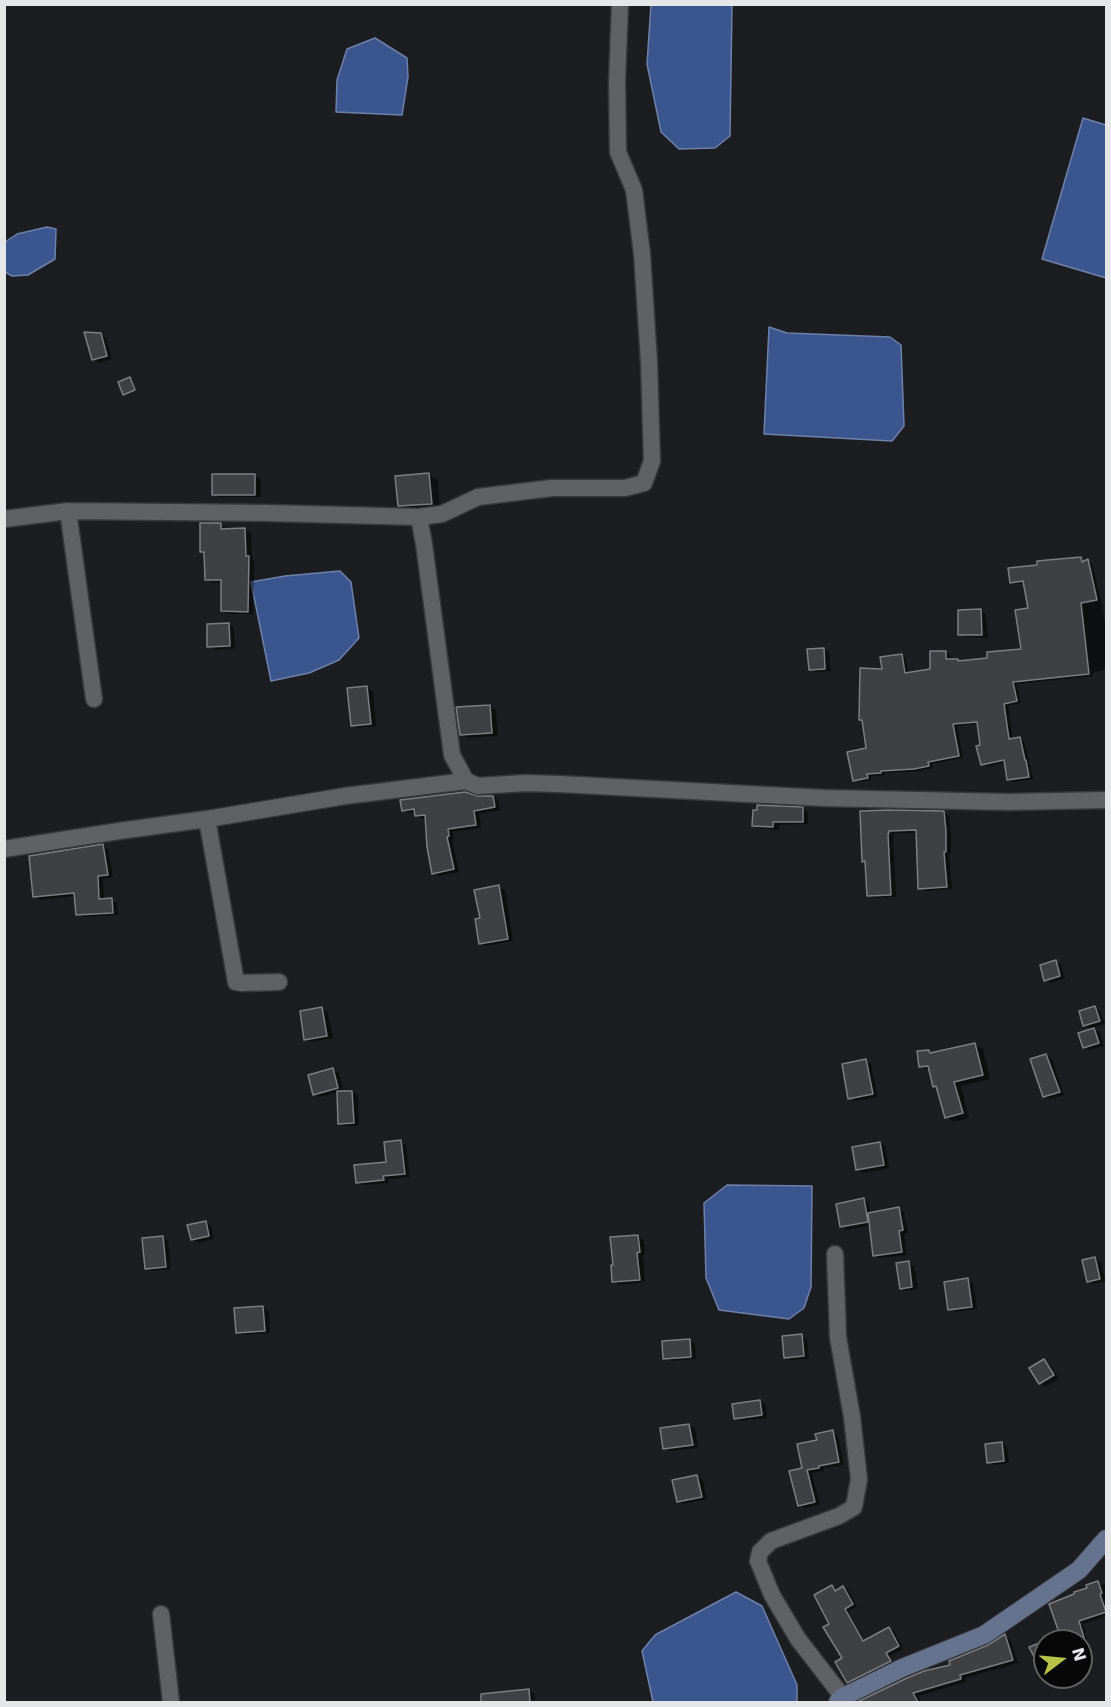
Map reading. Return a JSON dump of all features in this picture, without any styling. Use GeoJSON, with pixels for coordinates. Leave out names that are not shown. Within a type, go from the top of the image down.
{"type":"FeatureCollection","features":[{"type":"Feature","properties":{"kind":"street"},"geometry":{"type":"LineString","coordinates":[[4,519],[68,511],[418,517],[442,514],[478,498],[552,488],[625,488],[645,483],[652,461],[649,362],[642,254],[634,190],[618,152],[617,82],[620,4]]}},
{"type":"Feature","properties":{"kind":"street"},"geometry":{"type":"LineString","coordinates":[[68,511],[94,699]]}},
{"type":"Feature","properties":{"kind":"street"},"geometry":{"type":"LineString","coordinates":[[418,517],[424,544],[452,755],[466,781]]}},
{"type":"Feature","properties":{"kind":"street"},"geometry":{"type":"LineString","coordinates":[[4,849],[207,819],[345,795],[466,781],[478,786],[525,783],[559,784],[824,798],[1008,802],[1107,800]]}},
{"type":"Feature","properties":{"kind":"street"},"geometry":{"type":"LineString","coordinates":[[207,819],[236,982],[279,982]]}},
{"type":"Feature","properties":{"kind":"street"},"geometry":{"type":"LineString","coordinates":[[835,1254],[838,1337],[852,1418],[859,1479],[854,1507],[839,1516],[771,1541],[760,1552],[758,1562],[772,1595],[798,1639],[839,1692],[840,1700],[902,1668],[984,1635],[1079,1570],[1107,1539]]}},
{"type":"Feature","properties":{"kind":"street"},"geometry":{"type":"LineString","coordinates":[[161,1614],[171,1702]]}},
{"type":"Feature","properties":{"kind":"water"},"geometry":{"type":"Polygon","coordinates":[[[651,5],[732,5],[730,136],[715,148],[679,149],[661,132],[647,64],[651,5]]]}},
{"type":"Feature","properties":{"kind":"water"},"geometry":{"type":"Polygon","coordinates":[[[375,38],[407,58],[408,77],[402,115],[336,112],[337,80],[347,49],[375,38]]]}},
{"type":"Feature","properties":{"kind":"water"},"geometry":{"type":"Polygon","coordinates":[[[1083,118],[1106,125],[1106,278],[1042,259],[1083,118]]]}},
{"type":"Feature","properties":{"kind":"water"},"geometry":{"type":"Polygon","coordinates":[[[47,227],[56,229],[55,259],[28,275],[12,276],[5,272],[5,242],[17,234],[47,227]]]}},
{"type":"Feature","properties":{"kind":"water"},"geometry":{"type":"Polygon","coordinates":[[[769,327],[787,333],[890,337],[901,345],[904,426],[892,441],[764,434],[769,327]]]}},
{"type":"Feature","properties":{"kind":"water"},"geometry":{"type":"Polygon","coordinates":[[[340,571],[351,582],[359,638],[339,660],[309,673],[271,681],[251,582],[340,571]]]}},
{"type":"Feature","properties":{"kind":"water"},"geometry":{"type":"Polygon","coordinates":[[[727,1185],[812,1186],[811,1287],[804,1308],[789,1319],[719,1310],[706,1278],[704,1203],[727,1185]]]}},
{"type":"Feature","properties":{"kind":"water"},"geometry":{"type":"Polygon","coordinates":[[[736,1592],[762,1606],[797,1685],[797,1702],[653,1702],[642,1651],[655,1635],[736,1592]]]}},
{"type":"Feature","properties":{"kind":"building"},"geometry":{"type":"Polygon","coordinates":[[[84,332],[101,333],[107,356],[92,360],[84,332]]]}},
{"type":"Feature","properties":{"kind":"building"},"geometry":{"type":"Polygon","coordinates":[[[130,377],[135,390],[123,395],[118,382],[130,377]]]}},
{"type":"Feature","properties":{"kind":"building"},"geometry":{"type":"Polygon","coordinates":[[[429,473],[432,504],[398,506],[395,476],[429,473]]]}},
{"type":"Feature","properties":{"kind":"building"},"geometry":{"type":"Polygon","coordinates":[[[212,474],[255,474],[255,495],[212,495],[212,474]]]}},
{"type":"Feature","properties":{"kind":"building"},"geometry":{"type":"Polygon","coordinates":[[[200,523],[221,523],[221,529],[245,528],[246,556],[249,556],[248,612],[221,611],[221,580],[205,580],[204,552],[200,552],[200,523]]]}},
{"type":"Feature","properties":{"kind":"building"},"geometry":{"type":"Polygon","coordinates":[[[1081,557],[1082,562],[1088,559],[1097,600],[1081,603],[1089,674],[1013,682],[1017,701],[1004,704],[1009,739],[1020,737],[1029,777],[1007,780],[1004,760],[981,765],[976,746],[980,745],[977,722],[953,724],[959,756],[928,762],[929,766],[914,769],[867,774],[868,778],[853,781],[847,752],[866,748],[862,720],[859,720],[860,668],[882,669],[880,657],[902,654],[905,673],[930,669],[930,651],[946,651],[946,659],[958,659],[958,661],[987,658],[987,652],[1021,649],[1015,610],[1028,608],[1023,581],[1010,583],[1008,568],[1037,565],[1037,561],[1081,557]]]}},
{"type":"Feature","properties":{"kind":"building"},"geometry":{"type":"Polygon","coordinates":[[[981,609],[982,635],[958,635],[958,610],[981,609]]]}},
{"type":"Feature","properties":{"kind":"building"},"geometry":{"type":"Polygon","coordinates":[[[229,623],[230,646],[207,647],[207,624],[229,623]]]}},
{"type":"Feature","properties":{"kind":"building"},"geometry":{"type":"Polygon","coordinates":[[[824,648],[825,669],[809,670],[807,649],[824,648]]]}},
{"type":"Feature","properties":{"kind":"building"},"geometry":{"type":"Polygon","coordinates":[[[367,686],[371,724],[351,726],[347,688],[367,686]]]}},
{"type":"Feature","properties":{"kind":"building"},"geometry":{"type":"Polygon","coordinates":[[[490,705],[492,733],[460,735],[456,707],[490,705]]]}},
{"type":"Feature","properties":{"kind":"building"},"geometry":{"type":"Polygon","coordinates":[[[465,792],[478,796],[493,796],[495,807],[474,811],[476,825],[448,829],[449,836],[447,837],[454,869],[432,874],[425,815],[415,816],[414,809],[402,811],[400,800],[465,792]]]}},
{"type":"Feature","properties":{"kind":"building"},"geometry":{"type":"Polygon","coordinates":[[[757,805],[803,807],[803,822],[773,822],[773,827],[752,826],[753,810],[757,810],[757,805]]]}},
{"type":"Feature","properties":{"kind":"building"},"geometry":{"type":"Polygon","coordinates":[[[860,811],[944,811],[947,887],[918,889],[916,830],[889,831],[891,895],[867,896],[865,861],[862,862],[860,811]]]}},
{"type":"Feature","properties":{"kind":"building"},"geometry":{"type":"Polygon","coordinates":[[[103,844],[108,875],[98,876],[99,899],[112,898],[113,913],[76,915],[74,893],[33,897],[29,856],[103,844]]]}},
{"type":"Feature","properties":{"kind":"building"},"geometry":{"type":"Polygon","coordinates":[[[499,885],[508,939],[479,944],[475,919],[480,918],[474,890],[499,885]]]}},
{"type":"Feature","properties":{"kind":"building"},"geometry":{"type":"Polygon","coordinates":[[[1056,960],[1060,976],[1044,981],[1040,965],[1056,960]]]}},
{"type":"Feature","properties":{"kind":"building"},"geometry":{"type":"Polygon","coordinates":[[[1095,1006],[1100,1021],[1083,1026],[1079,1011],[1095,1006]]]}},
{"type":"Feature","properties":{"kind":"building"},"geometry":{"type":"Polygon","coordinates":[[[322,1007],[327,1036],[304,1040],[300,1011],[322,1007]]]}},
{"type":"Feature","properties":{"kind":"building"},"geometry":{"type":"Polygon","coordinates":[[[1094,1028],[1099,1043],[1083,1048],[1078,1033],[1094,1028]]]}},
{"type":"Feature","properties":{"kind":"building"},"geometry":{"type":"Polygon","coordinates":[[[975,1043],[983,1075],[954,1082],[963,1113],[945,1118],[928,1066],[919,1067],[917,1051],[929,1050],[930,1053],[975,1043]]]}},
{"type":"Feature","properties":{"kind":"building"},"geometry":{"type":"Polygon","coordinates":[[[1046,1054],[1060,1092],[1043,1097],[1030,1059],[1046,1054]]]}},
{"type":"Feature","properties":{"kind":"building"},"geometry":{"type":"Polygon","coordinates":[[[866,1059],[873,1094],[848,1099],[842,1064],[866,1059]]]}},
{"type":"Feature","properties":{"kind":"building"},"geometry":{"type":"Polygon","coordinates":[[[333,1068],[338,1088],[313,1095],[308,1075],[333,1068]]]}},
{"type":"Feature","properties":{"kind":"building"},"geometry":{"type":"Polygon","coordinates":[[[337,1091],[352,1091],[354,1123],[338,1124],[337,1091]]]}},
{"type":"Feature","properties":{"kind":"building"},"geometry":{"type":"Polygon","coordinates":[[[401,1140],[405,1174],[383,1176],[384,1180],[356,1183],[354,1165],[386,1162],[384,1142],[401,1140]]]}},
{"type":"Feature","properties":{"kind":"building"},"geometry":{"type":"Polygon","coordinates":[[[880,1142],[884,1165],[856,1170],[852,1147],[880,1142]]]}},
{"type":"Feature","properties":{"kind":"building"},"geometry":{"type":"Polygon","coordinates":[[[864,1198],[868,1222],[840,1227],[836,1204],[864,1198]]]}},
{"type":"Feature","properties":{"kind":"building"},"geometry":{"type":"Polygon","coordinates":[[[899,1207],[903,1230],[899,1231],[902,1252],[873,1256],[868,1213],[899,1207]]]}},
{"type":"Feature","properties":{"kind":"building"},"geometry":{"type":"Polygon","coordinates":[[[206,1221],[209,1236],[191,1240],[187,1225],[206,1221]]]}},
{"type":"Feature","properties":{"kind":"building"},"geometry":{"type":"Polygon","coordinates":[[[638,1235],[640,1280],[612,1282],[610,1237],[638,1235]]]}},
{"type":"Feature","properties":{"kind":"building"},"geometry":{"type":"Polygon","coordinates":[[[163,1236],[166,1267],[145,1269],[142,1238],[163,1236]]]}},
{"type":"Feature","properties":{"kind":"building"},"geometry":{"type":"Polygon","coordinates":[[[1095,1257],[1100,1279],[1087,1282],[1082,1260],[1095,1257]]]}},
{"type":"Feature","properties":{"kind":"building"},"geometry":{"type":"Polygon","coordinates":[[[909,1261],[912,1287],[900,1289],[896,1263],[909,1261]]]}},
{"type":"Feature","properties":{"kind":"building"},"geometry":{"type":"Polygon","coordinates":[[[968,1278],[972,1307],[948,1310],[944,1282],[968,1278]]]}},
{"type":"Feature","properties":{"kind":"building"},"geometry":{"type":"Polygon","coordinates":[[[263,1306],[265,1331],[236,1333],[234,1308],[263,1306]]]}},
{"type":"Feature","properties":{"kind":"building"},"geometry":{"type":"Polygon","coordinates":[[[802,1334],[804,1356],[784,1358],[782,1336],[802,1334]]]}},
{"type":"Feature","properties":{"kind":"building"},"geometry":{"type":"Polygon","coordinates":[[[690,1339],[691,1357],[663,1359],[662,1341],[690,1339]]]}},
{"type":"Feature","properties":{"kind":"building"},"geometry":{"type":"Polygon","coordinates":[[[1044,1359],[1054,1375],[1039,1384],[1029,1368],[1044,1359]]]}},
{"type":"Feature","properties":{"kind":"building"},"geometry":{"type":"Polygon","coordinates":[[[760,1400],[762,1415],[734,1419],[732,1404],[760,1400]]]}},
{"type":"Feature","properties":{"kind":"building"},"geometry":{"type":"Polygon","coordinates":[[[689,1424],[693,1445],[663,1449],[660,1428],[689,1424]]]}},
{"type":"Feature","properties":{"kind":"building"},"geometry":{"type":"Polygon","coordinates":[[[833,1430],[839,1462],[807,1470],[815,1502],[798,1506],[789,1471],[802,1468],[797,1444],[817,1440],[815,1434],[833,1430]]]}},
{"type":"Feature","properties":{"kind":"building"},"geometry":{"type":"Polygon","coordinates":[[[1002,1442],[1004,1461],[987,1463],[985,1444],[1002,1442]]]}},
{"type":"Feature","properties":{"kind":"building"},"geometry":{"type":"Polygon","coordinates":[[[697,1475],[702,1497],[677,1502],[672,1480],[697,1475]]]}},
{"type":"Feature","properties":{"kind":"building"},"geometry":{"type":"Polygon","coordinates":[[[1098,1581],[1106,1612],[1079,1621],[1081,1629],[1058,1629],[1049,1604],[1087,1588],[1086,1585],[1098,1581]]]}},
{"type":"Feature","properties":{"kind":"building"},"geometry":{"type":"Polygon","coordinates":[[[832,1585],[835,1591],[843,1586],[853,1604],[845,1609],[863,1641],[889,1627],[899,1646],[886,1653],[891,1661],[847,1683],[835,1662],[842,1658],[823,1627],[829,1624],[814,1595],[832,1585]]]}},
{"type":"Feature","properties":{"kind":"building"},"geometry":{"type":"Polygon","coordinates":[[[1005,1634],[1013,1660],[960,1675],[961,1679],[913,1693],[918,1702],[857,1702],[924,1671],[950,1665],[949,1661],[988,1645],[1005,1634]]]}},
{"type":"Feature","properties":{"kind":"building"},"geometry":{"type":"Polygon","coordinates":[[[529,1689],[530,1702],[481,1702],[481,1694],[529,1689]]]}}]}
